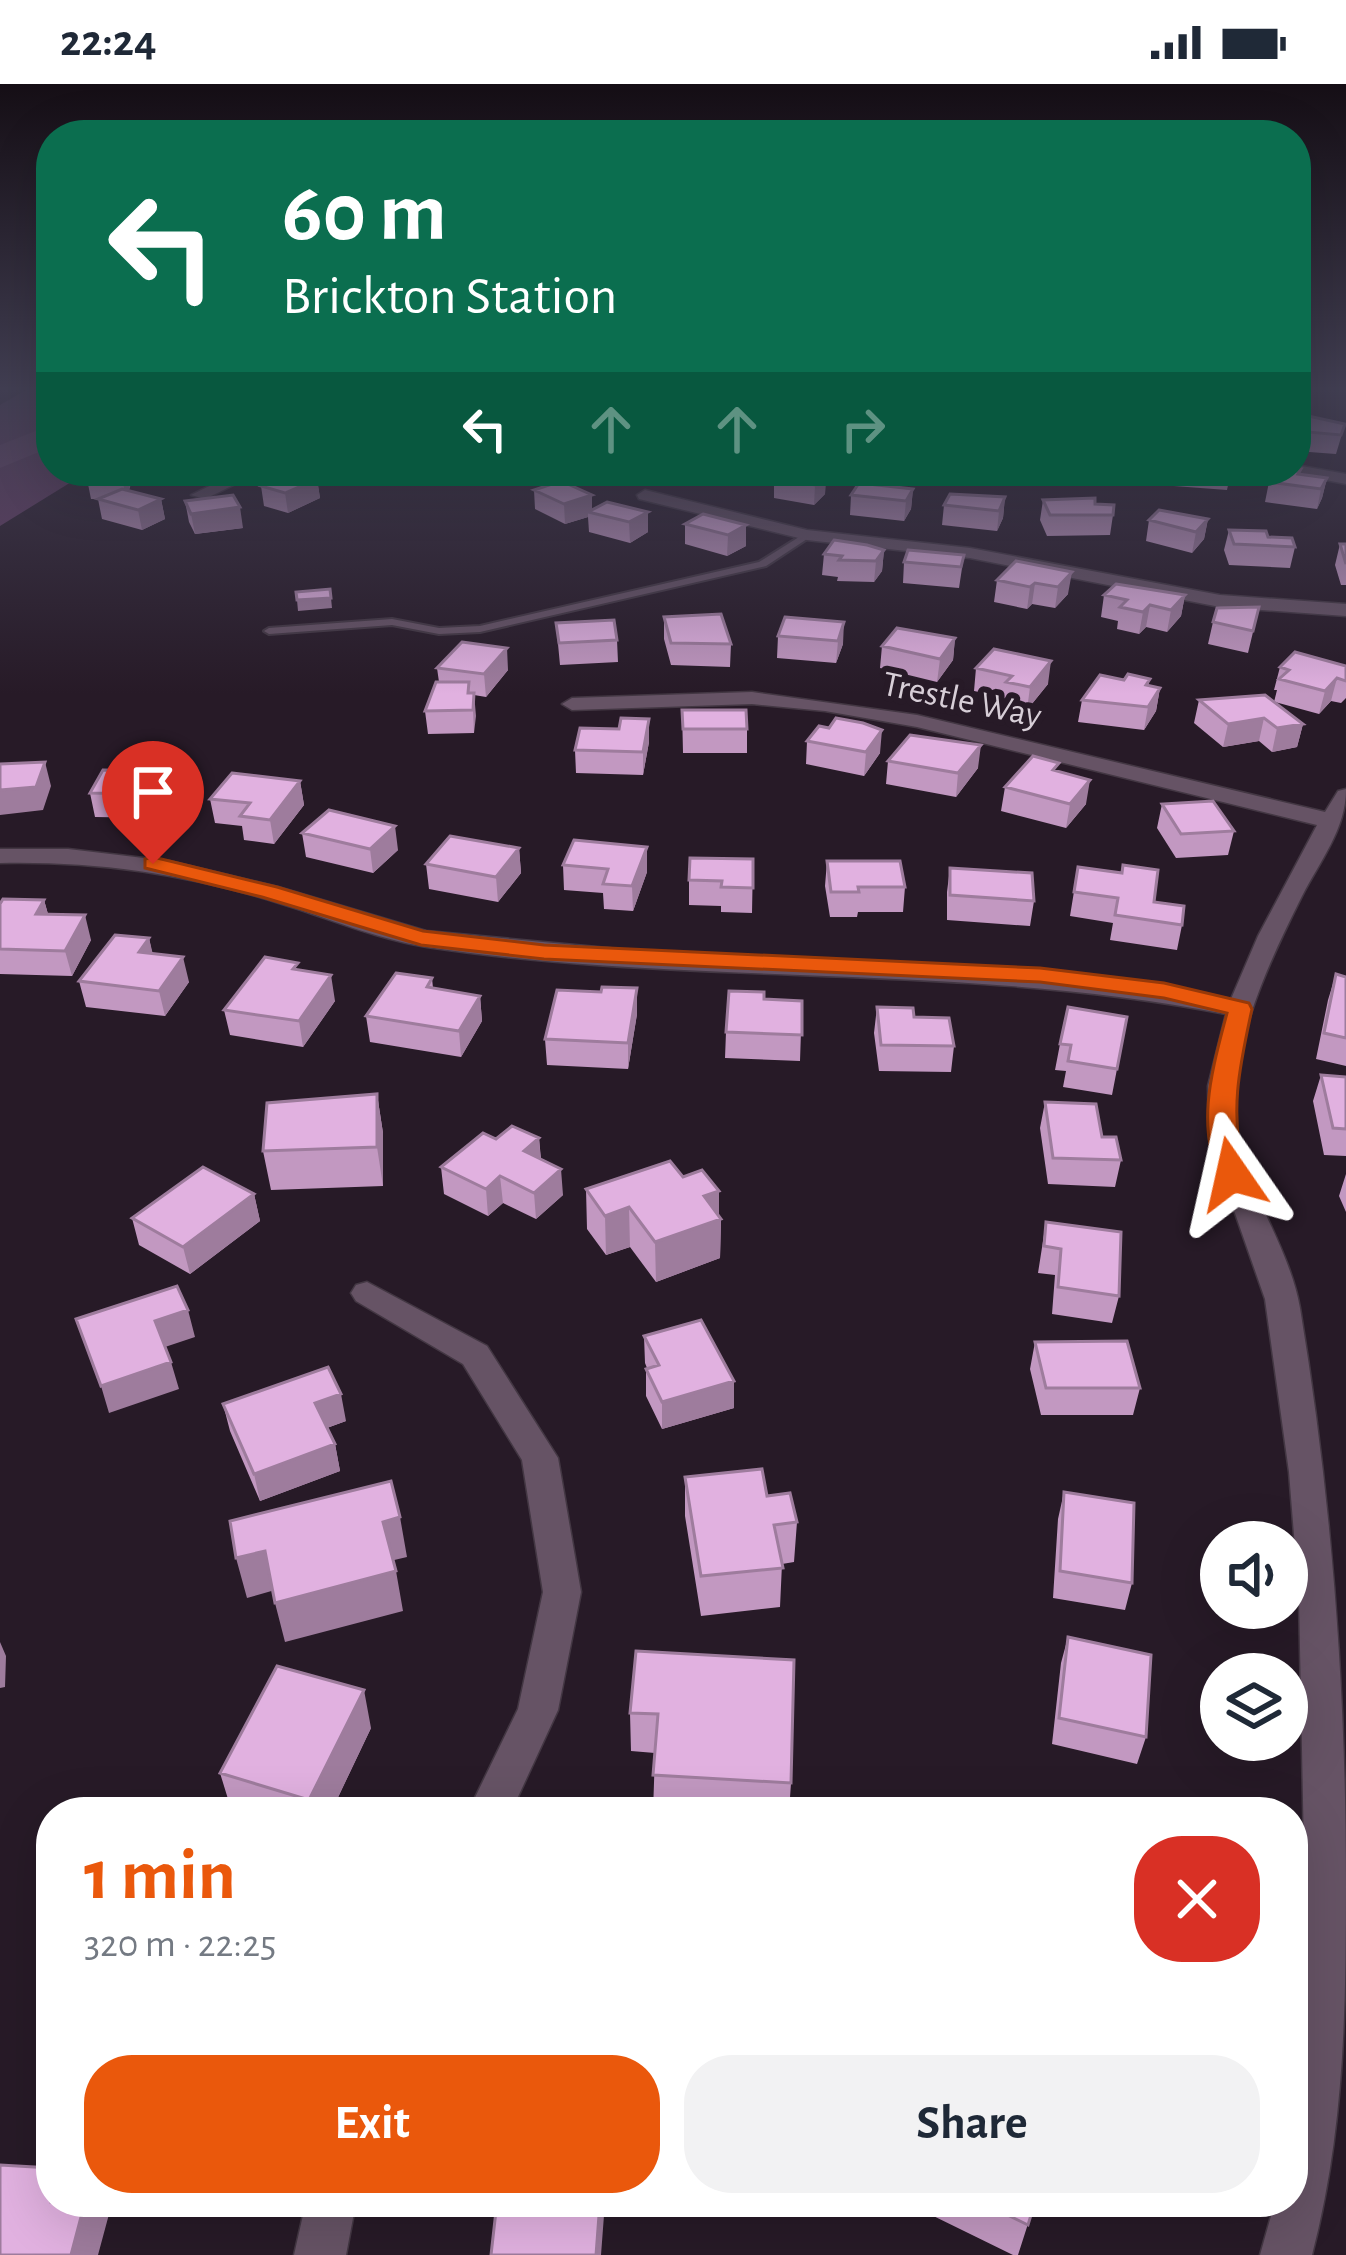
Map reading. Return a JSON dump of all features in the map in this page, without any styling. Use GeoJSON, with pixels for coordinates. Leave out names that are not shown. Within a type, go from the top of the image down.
{"type":"FeatureCollection","features":[{"type":"Feature","properties":{"kind":"street"},"geometry":{"type":"LineString","coordinates":[[199,496],[209,491]]}},
{"type":"Feature","properties":{"kind":"street"},"geometry":{"type":"LineString","coordinates":[[645,495],[807,535],[970,553],[1220,601],[1346,610]]}},
{"type":"Feature","properties":{"kind":"street","name":"Trestle Way"},"geometry":{"type":"LineString","coordinates":[[572,704],[752,698],[825,705],[1339,808]]}},
{"type":"Feature","properties":{"kind":"street"},"geometry":{"type":"LineString","coordinates":[[1308,2150],[1326,2000],[1324,1658],[1310,1465],[1278,1285],[1232,1174],[1220,1131],[1222,1085],[1240,1009],[1339,808]]}},
{"type":"Feature","properties":{"kind":"street"},"geometry":{"type":"LineString","coordinates":[[0,856],[49,854],[153,864],[269,892],[421,938],[544,952],[1040,975],[1164,991],[1240,1009]]}},
{"type":"Feature","properties":{"kind":"street"},"geometry":{"type":"LineString","coordinates":[[367,1293],[475,1355],[540,1458],[562,1592],[538,1710],[496,1797]]}},
{"type":"Feature","properties":{"kind":"street"},"geometry":{"type":"LineString","coordinates":[[320,2255],[328,2217]]}},
{"type":"Feature","properties":{"kind":"street"},"geometry":{"type":"LineString","coordinates":[[1286,2255],[1298,2217]]}},
{"type":"Feature","properties":{"kind":"lane"},"geometry":{"type":"LineString","coordinates":[[269,631],[392,622],[440,632],[480,629],[762,564],[807,535]]}},
{"type":"Feature","properties":{"kind":"shaded area"},"geometry":{"type":"Polygon","coordinates":[[[0,491],[56,491],[0,526],[0,491]]]}},
{"type":"Feature","properties":{"kind":"building"},"geometry":{"type":"Polygon","coordinates":[[[131,491],[161,499],[138,510],[98,499],[131,491]]]}},
{"type":"Feature","properties":{"kind":"building"},"geometry":{"type":"Polygon","coordinates":[[[537,491],[592,495],[564,504],[537,491]]]}},
{"type":"Feature","properties":{"kind":"building"},"geometry":{"type":"Polygon","coordinates":[[[853,491],[912,491],[906,501],[851,495],[853,491]]]}},
{"type":"Feature","properties":{"kind":"building"},"geometry":{"type":"Polygon","coordinates":[[[950,494],[1005,497],[999,511],[944,505],[950,494]]]}},
{"type":"Feature","properties":{"kind":"building"},"geometry":{"type":"Polygon","coordinates":[[[233,495],[240,507],[191,514],[185,501],[233,495]]]}},
{"type":"Feature","properties":{"kind":"building"},"geometry":{"type":"Polygon","coordinates":[[[1095,498],[1095,504],[1114,505],[1113,515],[1050,515],[1043,500],[1095,498]]]}},
{"type":"Feature","properties":{"kind":"building"},"geometry":{"type":"Polygon","coordinates":[[[607,502],[648,512],[629,522],[588,512],[607,502]]]}},
{"type":"Feature","properties":{"kind":"building"},"geometry":{"type":"Polygon","coordinates":[[[1159,510],[1208,519],[1196,532],[1149,520],[1159,510]]]}},
{"type":"Feature","properties":{"kind":"building"},"geometry":{"type":"Polygon","coordinates":[[[703,514],[746,525],[728,535],[685,524],[703,514]]]}},
{"type":"Feature","properties":{"kind":"building"},"geometry":{"type":"Polygon","coordinates":[[[1229,530],[1266,531],[1268,537],[1292,538],[1295,547],[1234,544],[1229,530]]]}},
{"type":"Feature","properties":{"kind":"building"},"geometry":{"type":"Polygon","coordinates":[[[834,540],[884,550],[876,561],[839,560],[842,556],[824,554],[834,540]]]}},
{"type":"Feature","properties":{"kind":"building"},"geometry":{"type":"Polygon","coordinates":[[[908,550],[964,555],[961,567],[904,562],[908,550]]]}},
{"type":"Feature","properties":{"kind":"building"},"geometry":{"type":"Polygon","coordinates":[[[1016,561],[1072,572],[1058,587],[997,580],[1016,561]]]}},
{"type":"Feature","properties":{"kind":"building"},"geometry":{"type":"Polygon","coordinates":[[[1116,584],[1185,595],[1171,610],[1150,605],[1143,612],[1120,607],[1127,600],[1104,595],[1116,584]]]}},
{"type":"Feature","properties":{"kind":"building"},"geometry":{"type":"Polygon","coordinates":[[[330,589],[331,598],[297,600],[296,592],[330,589]]]}},
{"type":"Feature","properties":{"kind":"building"},"geometry":{"type":"Polygon","coordinates":[[[1259,607],[1253,631],[1213,622],[1217,608],[1259,607]]]}},
{"type":"Feature","properties":{"kind":"building"},"geometry":{"type":"Polygon","coordinates":[[[721,614],[731,644],[671,643],[664,617],[721,614]]]}},
{"type":"Feature","properties":{"kind":"building"},"geometry":{"type":"Polygon","coordinates":[[[785,617],[844,622],[838,641],[778,636],[785,617]]]}},
{"type":"Feature","properties":{"kind":"building"},"geometry":{"type":"Polygon","coordinates":[[[614,620],[617,640],[559,643],[556,623],[614,620]]]}},
{"type":"Feature","properties":{"kind":"building"},"geometry":{"type":"Polygon","coordinates":[[[897,628],[955,638],[940,659],[882,646],[897,628]]]}},
{"type":"Feature","properties":{"kind":"building"},"geometry":{"type":"Polygon","coordinates":[[[462,642],[507,648],[484,674],[437,668],[462,642]]]}},
{"type":"Feature","properties":{"kind":"building"},"geometry":{"type":"Polygon","coordinates":[[[994,649],[1051,661],[1030,687],[1006,682],[1012,676],[976,668],[994,649]]]}},
{"type":"Feature","properties":{"kind":"building"},"geometry":{"type":"Polygon","coordinates":[[[1295,652],[1346,666],[1346,681],[1337,678],[1325,691],[1279,679],[1289,670],[1280,667],[1295,652]]]}},
{"type":"Feature","properties":{"kind":"building"},"geometry":{"type":"Polygon","coordinates":[[[1128,674],[1150,679],[1146,685],[1160,688],[1148,707],[1082,700],[1100,675],[1124,680],[1128,674]]]}},
{"type":"Feature","properties":{"kind":"building"},"geometry":{"type":"Polygon","coordinates":[[[436,682],[469,682],[473,710],[425,711],[436,682]]]}},
{"type":"Feature","properties":{"kind":"building"},"geometry":{"type":"Polygon","coordinates":[[[1265,695],[1303,724],[1277,728],[1264,718],[1228,724],[1199,700],[1265,695]]]}},
{"type":"Feature","properties":{"kind":"building"},"geometry":{"type":"Polygon","coordinates":[[[682,710],[746,710],[747,729],[683,729],[682,710]]]}},
{"type":"Feature","properties":{"kind":"building"},"geometry":{"type":"Polygon","coordinates":[[[621,718],[649,719],[643,752],[575,750],[580,728],[619,729],[621,718]]]}},
{"type":"Feature","properties":{"kind":"building"},"geometry":{"type":"Polygon","coordinates":[[[836,718],[882,730],[866,752],[807,741],[819,726],[829,728],[836,718]]]}},
{"type":"Feature","properties":{"kind":"building"},"geometry":{"type":"Polygon","coordinates":[[[910,735],[981,745],[958,773],[888,761],[910,735]]]}},
{"type":"Feature","properties":{"kind":"building"},"geometry":{"type":"Polygon","coordinates":[[[1033,756],[1059,763],[1053,770],[1090,780],[1070,804],[1005,787],[1033,756]]]}},
{"type":"Feature","properties":{"kind":"building"},"geometry":{"type":"Polygon","coordinates":[[[45,762],[36,787],[0,790],[0,764],[45,762]]]}},
{"type":"Feature","properties":{"kind":"building"},"geometry":{"type":"Polygon","coordinates":[[[103,770],[162,771],[150,794],[90,793],[103,770]]]}},
{"type":"Feature","properties":{"kind":"building"},"geometry":{"type":"Polygon","coordinates":[[[232,773],[300,781],[270,820],[240,816],[250,803],[210,799],[232,773]]]}},
{"type":"Feature","properties":{"kind":"building"},"geometry":{"type":"Polygon","coordinates":[[[1213,801],[1234,831],[1181,834],[1162,804],[1213,801]]]}},
{"type":"Feature","properties":{"kind":"building"},"geometry":{"type":"Polygon","coordinates":[[[329,810],[395,826],[370,849],[302,833],[329,810]]]}},
{"type":"Feature","properties":{"kind":"building"},"geometry":{"type":"Polygon","coordinates":[[[450,836],[519,848],[496,877],[426,864],[450,836]]]}},
{"type":"Feature","properties":{"kind":"building"},"geometry":{"type":"Polygon","coordinates":[[[574,840],[647,847],[632,886],[603,884],[608,869],[563,865],[574,840]]]}},
{"type":"Feature","properties":{"kind":"building"},"geometry":{"type":"Polygon","coordinates":[[[690,858],[753,859],[753,888],[689,880],[690,858]]]}},
{"type":"Feature","properties":{"kind":"building"},"geometry":{"type":"Polygon","coordinates":[[[827,861],[900,861],[905,887],[831,892],[827,861]]]}},
{"type":"Feature","properties":{"kind":"building"},"geometry":{"type":"Polygon","coordinates":[[[1123,865],[1158,870],[1154,902],[1184,906],[1182,925],[1115,915],[1118,898],[1074,892],[1078,867],[1122,873],[1123,865]]]}},
{"type":"Feature","properties":{"kind":"building"},"geometry":{"type":"Polygon","coordinates":[[[950,868],[1032,873],[1034,901],[950,895],[950,868]]]}},
{"type":"Feature","properties":{"kind":"building"},"geometry":{"type":"Polygon","coordinates":[[[3,899],[44,900],[36,914],[85,915],[65,951],[0,949],[3,899]]]}},
{"type":"Feature","properties":{"kind":"building"},"geometry":{"type":"Polygon","coordinates":[[[115,935],[149,938],[139,952],[183,957],[159,991],[79,981],[115,935]]]}},
{"type":"Feature","properties":{"kind":"building"},"geometry":{"type":"Polygon","coordinates":[[[265,957],[298,963],[293,969],[331,975],[299,1021],[224,1010],[265,957]]]}},
{"type":"Feature","properties":{"kind":"building"},"geometry":{"type":"Polygon","coordinates":[[[396,973],[432,978],[427,987],[480,996],[459,1031],[366,1016],[396,973]]]}},
{"type":"Feature","properties":{"kind":"building"},"geometry":{"type":"Polygon","coordinates":[[[1336,974],[1346,977],[1346,1038],[1324,1033],[1336,974]]]}},
{"type":"Feature","properties":{"kind":"building"},"geometry":{"type":"Polygon","coordinates":[[[602,987],[637,988],[628,1043],[545,1039],[557,990],[601,992],[602,987]]]}},
{"type":"Feature","properties":{"kind":"building"},"geometry":{"type":"Polygon","coordinates":[[[729,991],[764,992],[764,999],[802,1001],[802,1035],[726,1032],[729,991]]]}},
{"type":"Feature","properties":{"kind":"building"},"geometry":{"type":"Polygon","coordinates":[[[877,1007],[913,1008],[914,1017],[949,1018],[954,1046],[881,1045],[877,1007]]]}},
{"type":"Feature","properties":{"kind":"building"},"geometry":{"type":"Polygon","coordinates":[[[1068,1007],[1127,1017],[1117,1069],[1068,1061],[1071,1045],[1060,1044],[1068,1007]]]}},
{"type":"Feature","properties":{"kind":"building"},"geometry":{"type":"Polygon","coordinates":[[[1321,1075],[1346,1077],[1346,1129],[1333,1128],[1321,1075]]]}},
{"type":"Feature","properties":{"kind":"building"},"geometry":{"type":"Polygon","coordinates":[[[377,1094],[377,1147],[263,1151],[267,1103],[377,1094]]]}},
{"type":"Feature","properties":{"kind":"building"},"geometry":{"type":"Polygon","coordinates":[[[1045,1102],[1096,1104],[1102,1137],[1116,1137],[1121,1160],[1053,1158],[1045,1102]]]}},
{"type":"Feature","properties":{"kind":"building"},"geometry":{"type":"Polygon","coordinates":[[[512,1126],[539,1138],[524,1151],[561,1169],[534,1193],[500,1176],[486,1189],[441,1167],[483,1133],[496,1139],[512,1126]]]}},
{"type":"Feature","properties":{"kind":"building"},"geometry":{"type":"Polygon","coordinates":[[[670,1161],[683,1177],[702,1170],[719,1191],[704,1196],[721,1219],[655,1242],[629,1207],[605,1216],[586,1189],[670,1161]]]}},
{"type":"Feature","properties":{"kind":"building"},"geometry":{"type":"Polygon","coordinates":[[[203,1167],[254,1194],[183,1247],[132,1218],[203,1167]]]}},
{"type":"Feature","properties":{"kind":"building"},"geometry":{"type":"Polygon","coordinates":[[[1046,1222],[1121,1232],[1119,1296],[1058,1287],[1061,1249],[1044,1246],[1046,1222]]]}},
{"type":"Feature","properties":{"kind":"building"},"geometry":{"type":"Polygon","coordinates":[[[177,1286],[188,1310],[155,1321],[171,1362],[101,1386],[76,1319],[177,1286]]]}},
{"type":"Feature","properties":{"kind":"building"},"geometry":{"type":"Polygon","coordinates":[[[701,1320],[734,1381],[662,1402],[646,1369],[659,1365],[644,1336],[701,1320]]]}},
{"type":"Feature","properties":{"kind":"building"},"geometry":{"type":"Polygon","coordinates":[[[1127,1341],[1140,1388],[1046,1388],[1035,1342],[1127,1341]]]}},
{"type":"Feature","properties":{"kind":"building"},"geometry":{"type":"Polygon","coordinates":[[[328,1367],[341,1394],[315,1403],[335,1444],[254,1474],[223,1404],[328,1367]]]}},
{"type":"Feature","properties":{"kind":"building"},"geometry":{"type":"Polygon","coordinates":[[[762,1469],[767,1496],[790,1493],[797,1522],[774,1525],[783,1568],[701,1576],[685,1477],[762,1469]]]}},
{"type":"Feature","properties":{"kind":"building"},"geometry":{"type":"Polygon","coordinates":[[[391,1481],[400,1517],[383,1522],[396,1571],[275,1603],[265,1551],[236,1558],[230,1521],[391,1481]]]}},
{"type":"Feature","properties":{"kind":"building"},"geometry":{"type":"Polygon","coordinates":[[[1064,1492],[1134,1503],[1132,1583],[1060,1571],[1064,1492]]]}},
{"type":"Feature","properties":{"kind":"building"},"geometry":{"type":"Polygon","coordinates":[[[1068,1637],[1151,1655],[1146,1737],[1059,1718],[1068,1637]]]}},
{"type":"Feature","properties":{"kind":"building"},"geometry":{"type":"Polygon","coordinates":[[[636,1651],[794,1660],[791,1783],[653,1775],[658,1714],[630,1713],[636,1651]]]}},
{"type":"Feature","properties":{"kind":"building"},"geometry":{"type":"Polygon","coordinates":[[[277,1666],[364,1690],[310,1797],[220,1773],[277,1666]]]}},
{"type":"Feature","properties":{"kind":"building"},"geometry":{"type":"Polygon","coordinates":[[[0,2165],[36,2167],[36,2217],[81,2217],[71,2255],[0,2255],[0,2165]]]}},
{"type":"Feature","properties":{"kind":"building"},"geometry":{"type":"Polygon","coordinates":[[[495,2217],[599,2217],[596,2255],[491,2255],[495,2217]]]}},
{"type":"Feature","properties":{"kind":"route"},"geometry":{"type":"LineString","coordinates":[[153,864],[269,892],[421,938],[544,952],[1040,975],[1164,991],[1240,1009],[1222,1085],[1220,1131],[1232,1174]]}}]}
